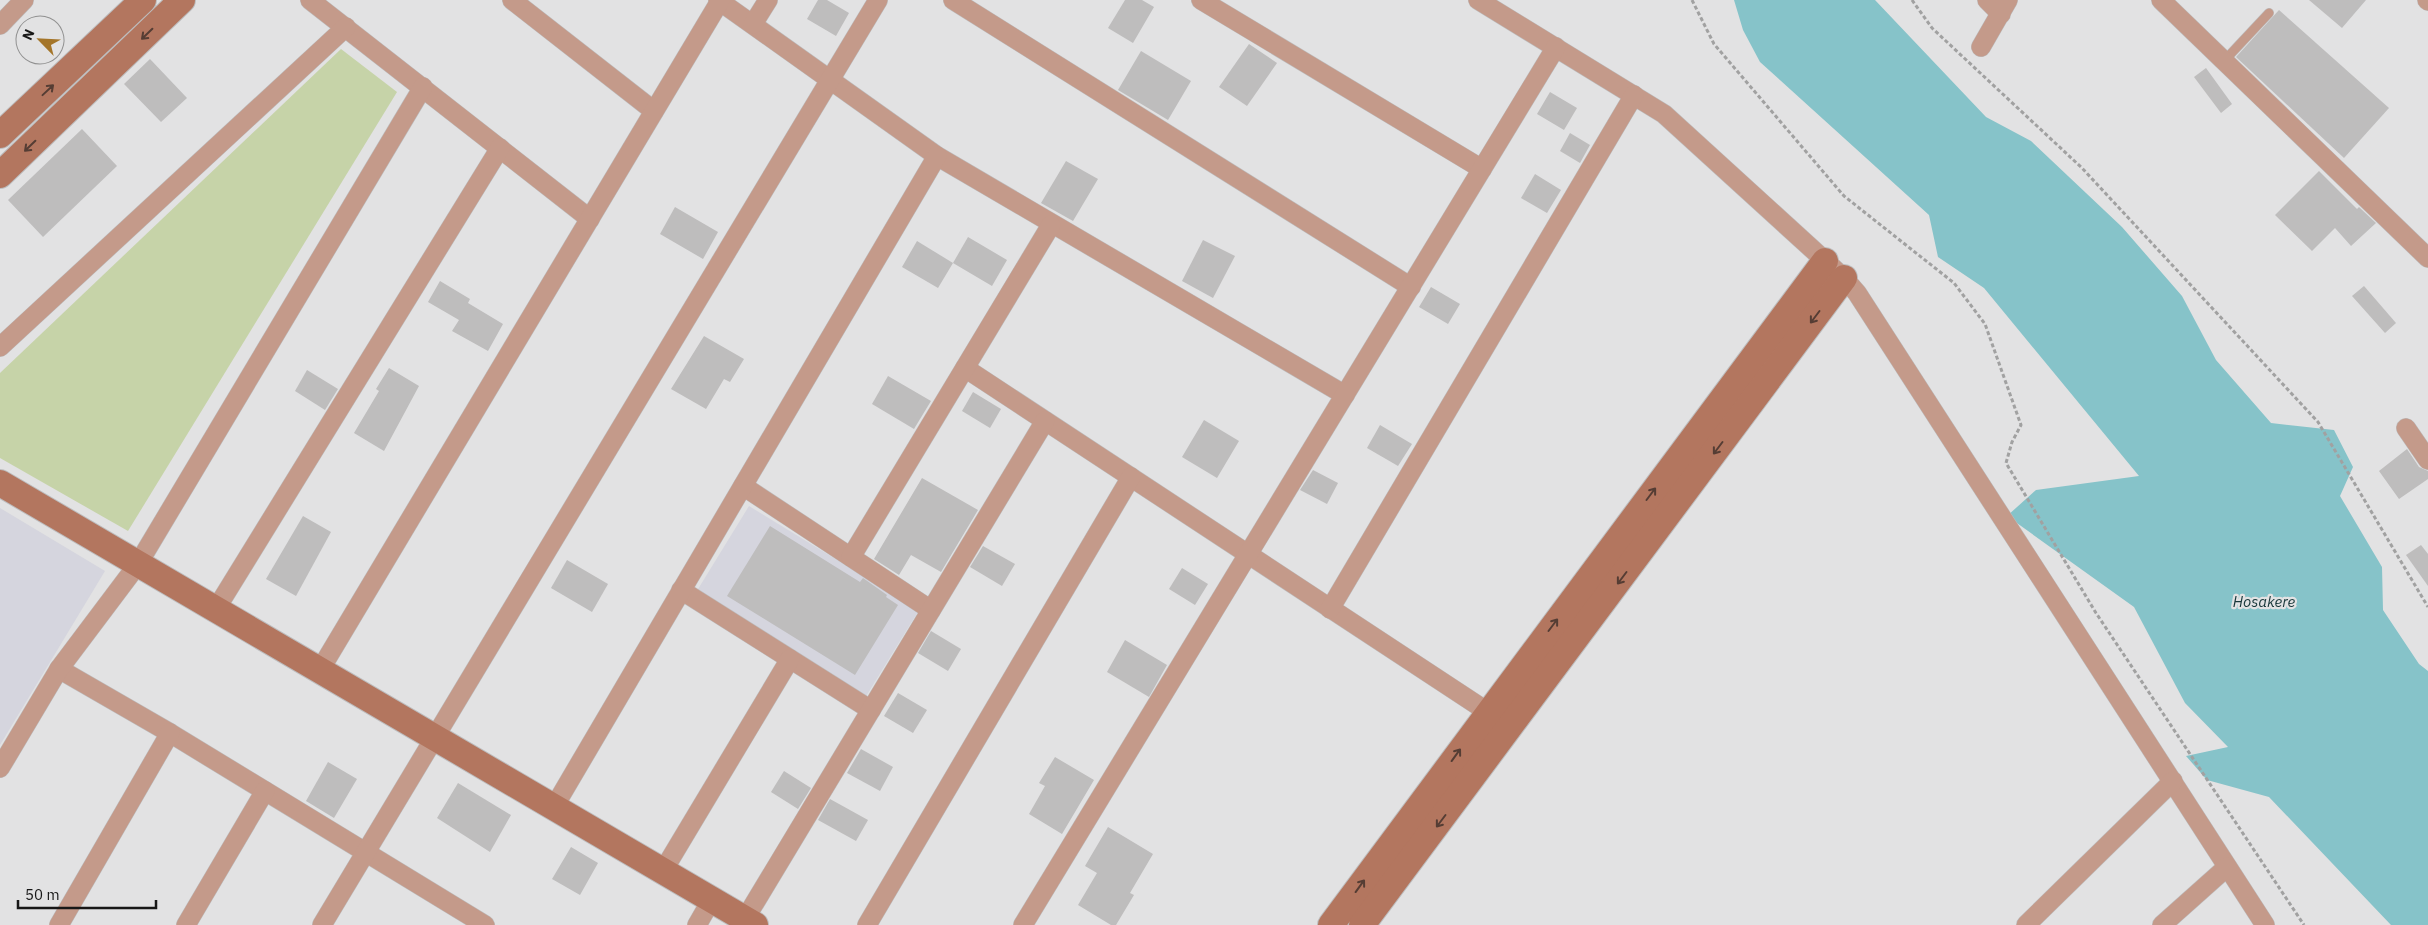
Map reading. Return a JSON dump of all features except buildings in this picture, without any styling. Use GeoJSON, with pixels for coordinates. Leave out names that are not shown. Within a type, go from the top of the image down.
{"type":"FeatureCollection","features":[{"type":"Feature","properties":{"kind":"street"},"geometry":{"type":"LineString","coordinates":[[0,25],[24,0]]}},
{"type":"Feature","properties":{"kind":"street"},"geometry":{"type":"LineString","coordinates":[[0,135],[143,0]]}},
{"type":"Feature","properties":{"kind":"street"},"geometry":{"type":"LineString","coordinates":[[0,175],[182,0]]}},
{"type":"Feature","properties":{"kind":"street"},"geometry":{"type":"LineString","coordinates":[[310,0],[334,7],[346,27],[590,219]]}},
{"type":"Feature","properties":{"kind":"street"},"geometry":{"type":"LineString","coordinates":[[512,0],[654,111]]}},
{"type":"Feature","properties":{"kind":"street"},"geometry":{"type":"LineString","coordinates":[[753,24],[768,0]]}},
{"type":"Feature","properties":{"kind":"street"},"geometry":{"type":"LineString","coordinates":[[322,925],[878,0]]}},
{"type":"Feature","properties":{"kind":"street"},"geometry":{"type":"LineString","coordinates":[[953,0],[1411,287]]}},
{"type":"Feature","properties":{"kind":"street"},"geometry":{"type":"LineString","coordinates":[[1202,0],[1482,169]]}},
{"type":"Feature","properties":{"kind":"street"},"geometry":{"type":"LineString","coordinates":[[1478,0],[1664,114],[1844,278],[1857,293],[2265,925]]}},
{"type":"Feature","properties":{"kind":"street"},"geometry":{"type":"LineString","coordinates":[[1980,46],[2004,7],[1987,0]]}},
{"type":"Feature","properties":{"kind":"street"},"geometry":{"type":"LineString","coordinates":[[2161,0],[2428,258]]}},
{"type":"Feature","properties":{"kind":"street"},"geometry":{"type":"LineString","coordinates":[[320,670],[719,1],[937,156],[1051,225],[1345,395]]}},
{"type":"Feature","properties":{"kind":"street"},"geometry":{"type":"LineString","coordinates":[[0,347],[346,27]]}},
{"type":"Feature","properties":{"kind":"street"},"geometry":{"type":"LineString","coordinates":[[1024,925],[1556,47]]}},
{"type":"Feature","properties":{"kind":"street"},"geometry":{"type":"LineString","coordinates":[[0,768],[59,668],[138,564],[423,87]]}},
{"type":"Feature","properties":{"kind":"street"},"geometry":{"type":"LineString","coordinates":[[1330,609],[1634,95]]}},
{"type":"Feature","properties":{"kind":"street"},"geometry":{"type":"LineString","coordinates":[[216,610],[500,148]]}},
{"type":"Feature","properties":{"kind":"street"},"geometry":{"type":"LineString","coordinates":[[554,807],[937,156]]}},
{"type":"Feature","properties":{"kind":"street"},"geometry":{"type":"LineString","coordinates":[[851,557],[1051,225]]}},
{"type":"Feature","properties":{"kind":"street"},"geometry":{"type":"LineString","coordinates":[[1331,925],[1825,261]]}},
{"type":"Feature","properties":{"kind":"street"},"geometry":{"type":"LineString","coordinates":[[1362,925],[1511,728],[1844,278]]}},
{"type":"Feature","properties":{"kind":"street"},"geometry":{"type":"LineString","coordinates":[[965,368],[1511,728]]}},
{"type":"Feature","properties":{"kind":"street"},"geometry":{"type":"LineString","coordinates":[[0,483],[750,922],[871,710],[1045,421]]}},
{"type":"Feature","properties":{"kind":"street"},"geometry":{"type":"LineString","coordinates":[[2406,428],[2428,460]]}},
{"type":"Feature","properties":{"kind":"street"},"geometry":{"type":"LineString","coordinates":[[867,925],[1131,477]]}},
{"type":"Feature","properties":{"kind":"street"},"geometry":{"type":"LineString","coordinates":[[743,486],[931,610]]}},
{"type":"Feature","properties":{"kind":"street"},"geometry":{"type":"LineString","coordinates":[[681,590],[871,710]]}},
{"type":"Feature","properties":{"kind":"street"},"geometry":{"type":"LineString","coordinates":[[664,871],[790,659]]}},
{"type":"Feature","properties":{"kind":"street"},"geometry":{"type":"LineString","coordinates":[[59,668],[366,852],[477,923]]}},
{"type":"Feature","properties":{"kind":"street"},"geometry":{"type":"LineString","coordinates":[[59,925],[170,733]]}},
{"type":"Feature","properties":{"kind":"street"},"geometry":{"type":"LineString","coordinates":[[2026,925],[2172,781]]}},
{"type":"Feature","properties":{"kind":"street"},"geometry":{"type":"LineString","coordinates":[[186,925],[265,791]]}},
{"type":"Feature","properties":{"kind":"street"},"geometry":{"type":"LineString","coordinates":[[2162,925],[2227,867]]}},
{"type":"Feature","properties":{"kind":"street"},"geometry":{"type":"LineString","coordinates":[[697,925],[712,899]]}},
{"type":"Feature","properties":{"kind":"lane"},"geometry":{"type":"LineString","coordinates":[[2224,61],[2269,13]]}},
{"type":"Feature","properties":{"kind":"path"},"geometry":{"type":"LineString","coordinates":[[1692,0],[1714,44],[1844,196],[1954,283],[1985,324],[2021,425],[2012,442],[2006,463],[2096,613],[2304,925]]}},
{"type":"Feature","properties":{"kind":"path"},"geometry":{"type":"LineString","coordinates":[[1912,0],[1932,28],[2082,168],[2318,422],[2428,608]]}},
{"type":"Feature","properties":{"kind":"shaded area"},"geometry":{"type":"Polygon","coordinates":[[[749,506],[919,610],[865,698],[695,594],[749,506]]]}},
{"type":"Feature","properties":{"kind":"shaded area"},"geometry":{"type":"Polygon","coordinates":[[[0,508],[105,571],[0,745],[0,508]]]}},
{"type":"Feature","properties":{"kind":"green space"},"geometry":{"type":"Polygon","coordinates":[[[341,49],[397,92],[128,531],[0,458],[0,373],[341,49]]]}},
{"type":"Feature","properties":{"kind":"water","name":"Hosakere"},"geometry":{"type":"Polygon","coordinates":[[[1734,0],[1875,0],[1986,117],[2031,141],[2122,227],[2182,296],[2216,360],[2271,423],[2334,430],[2353,467],[2340,496],[2382,567],[2383,610],[2419,664],[2428,671],[2428,925],[2391,925],[2269,797],[2207,780],[2186,756],[2228,747],[2185,703],[2134,607],[2007,516],[2036,490],[2139,476],[1984,288],[1938,257],[1929,215],[1760,62],[1743,30],[1734,0]]]}}]}
